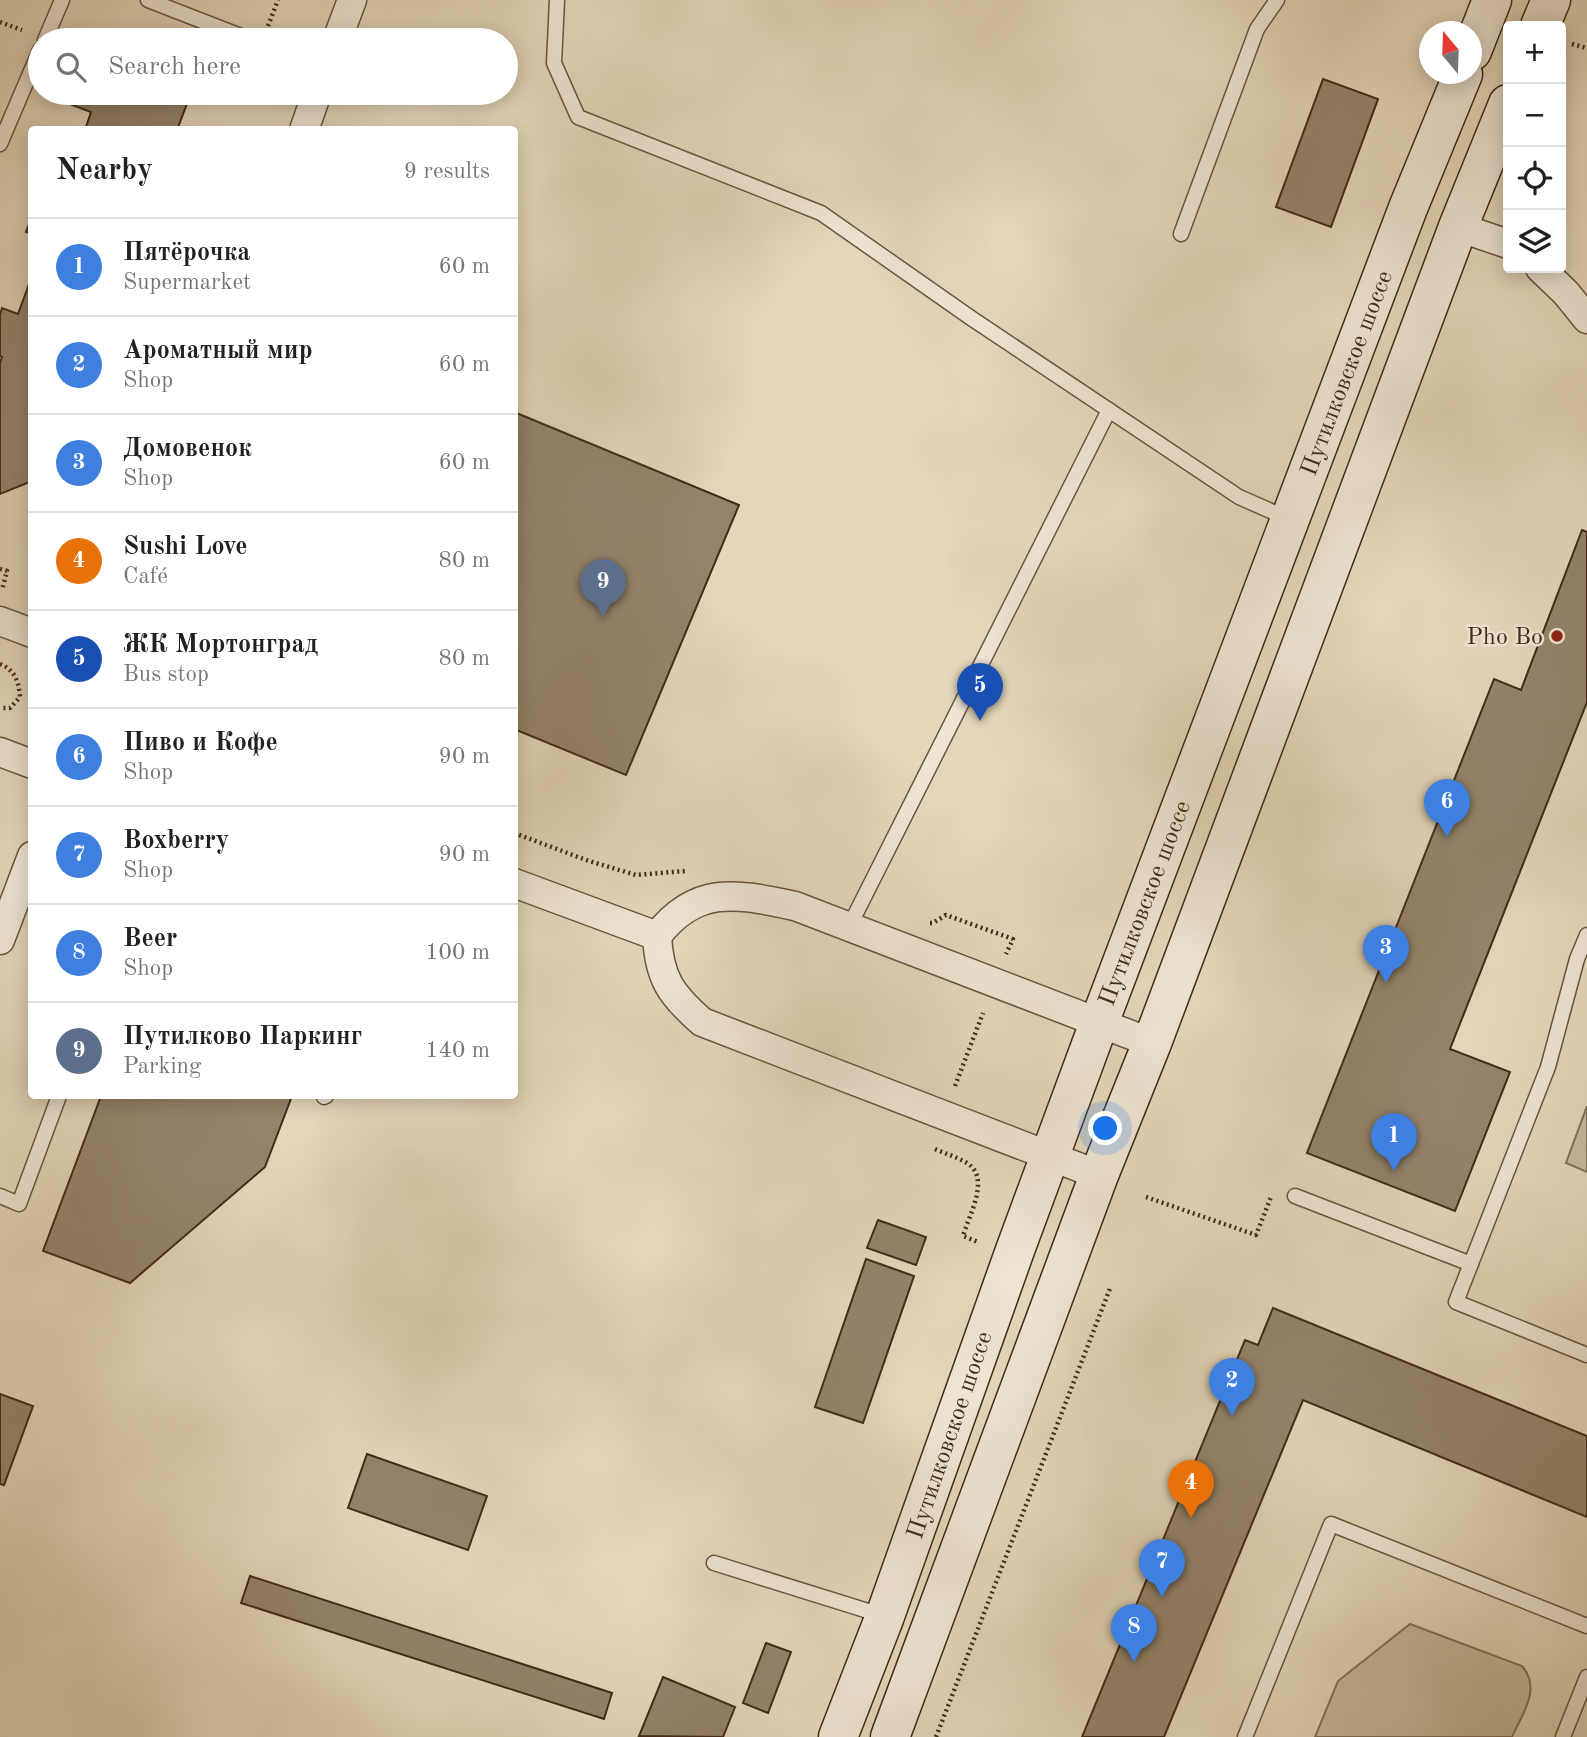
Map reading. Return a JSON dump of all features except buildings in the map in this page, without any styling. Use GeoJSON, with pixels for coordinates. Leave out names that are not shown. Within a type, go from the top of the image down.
{"type":"FeatureCollection","features":[{"type":"Feature","properties":{"kind":"main road"},"geometry":{"type":"LineString","coordinates":[[1482,26],[1492,0]]}},
{"type":"Feature","properties":{"kind":"main road"},"geometry":{"type":"LineString","coordinates":[[1550,0],[1551,21]]}},
{"type":"Feature","properties":{"kind":"main road","name":"Путилковское шоссе"},"geometry":{"type":"LineString","coordinates":[[838,1737],[885,1616],[1099,1023],[1408,208],[1458,84]]}},
{"type":"Feature","properties":{"kind":"main road","name":"Путилковское шоссе"},"geometry":{"type":"LineString","coordinates":[[890,1737],[1099,1175],[1152,1043],[1458,227],[1503,116]]}},
{"type":"Feature","properties":{"kind":"street"},"geometry":{"type":"LineString","coordinates":[[342,28],[352,0]]}},
{"type":"Feature","properties":{"kind":"street"},"geometry":{"type":"LineString","coordinates":[[305,126],[313,105]]}},
{"type":"Feature","properties":{"kind":"street"},"geometry":{"type":"LineString","coordinates":[[1458,227],[1503,242]]}},
{"type":"Feature","properties":{"kind":"street"},"geometry":{"type":"LineString","coordinates":[[1545,273],[1587,319]]}},
{"type":"Feature","properties":{"kind":"street"},"geometry":{"type":"LineString","coordinates":[[1,608],[28,630]]}},
{"type":"Feature","properties":{"kind":"street"},"geometry":{"type":"LineString","coordinates":[[0,752],[28,762]]}},
{"type":"Feature","properties":{"kind":"street"},"geometry":{"type":"LineString","coordinates":[[0,940],[28,866]]}},
{"type":"Feature","properties":{"kind":"street"},"geometry":{"type":"LineString","coordinates":[[518,884],[657,936]]}},
{"type":"Feature","properties":{"kind":"street"},"geometry":{"type":"LineString","coordinates":[[1099,1175],[702,1022],[681,1004],[665,979],[658,958],[657,936],[671,918],[688,905],[719,897],[750,896],[795,906],[1152,1043]]}},
{"type":"Feature","properties":{"kind":"lane"},"geometry":{"type":"LineString","coordinates":[[50,28],[62,0]]}},
{"type":"Feature","properties":{"kind":"lane"},"geometry":{"type":"LineString","coordinates":[[148,0],[220,28]]}},
{"type":"Feature","properties":{"kind":"lane"},"geometry":{"type":"LineString","coordinates":[[557,0],[554,63],[578,117],[821,213],[971,318],[1239,497],[1290,520]]}},
{"type":"Feature","properties":{"kind":"lane"},"geometry":{"type":"LineString","coordinates":[[1181,234],[1256,29],[1277,0]]}},
{"type":"Feature","properties":{"kind":"lane"},"geometry":{"type":"LineString","coordinates":[[0,144],[28,78]]}},
{"type":"Feature","properties":{"kind":"lane"},"geometry":{"type":"LineString","coordinates":[[849,928],[1109,410]]}},
{"type":"Feature","properties":{"kind":"lane"},"geometry":{"type":"LineString","coordinates":[[1587,935],[1577,959],[1548,1067],[1456,1302],[1587,1355]]}},
{"type":"Feature","properties":{"kind":"lane"},"geometry":{"type":"LineString","coordinates":[[0,1196],[19,1204],[58,1099]]}},
{"type":"Feature","properties":{"kind":"lane"},"geometry":{"type":"LineString","coordinates":[[1295,1195],[1471,1265]]}},
{"type":"Feature","properties":{"kind":"lane"},"geometry":{"type":"LineString","coordinates":[[1245,1737],[1331,1524],[1587,1626]]}},
{"type":"Feature","properties":{"kind":"lane"},"geometry":{"type":"LineString","coordinates":[[714,1563],[885,1616]]}},
{"type":"Feature","properties":{"kind":"lane"},"geometry":{"type":"LineString","coordinates":[[1563,1737],[1587,1677]]}},
{"type":"Feature","properties":{"kind":"path"},"geometry":{"type":"LineString","coordinates":[[268,28],[278,0]]}},
{"type":"Feature","properties":{"kind":"path"},"geometry":{"type":"LineString","coordinates":[[1566,40],[1587,48]]}},
{"type":"Feature","properties":{"kind":"path"},"geometry":{"type":"LineString","coordinates":[[0,569],[7,571],[1,608]]}},
{"type":"Feature","properties":{"kind":"path"},"geometry":{"type":"LineString","coordinates":[[0,664],[8,667],[19,682],[20,697],[10,708],[0,708]]}},
{"type":"Feature","properties":{"kind":"path"},"geometry":{"type":"LineString","coordinates":[[1005,956],[1013,939]]}},
{"type":"Feature","properties":{"kind":"path"},"geometry":{"type":"LineString","coordinates":[[951,1097],[987,1003]]}},
{"type":"Feature","properties":{"kind":"path"},"geometry":{"type":"LineString","coordinates":[[932,1147],[968,1164],[977,1172],[979,1185],[963,1236]]}},
{"type":"Feature","properties":{"kind":"path"},"geometry":{"type":"LineString","coordinates":[[1146,1197],[1256,1235],[1274,1188],[1295,1195]]}},
{"type":"Feature","properties":{"kind":"path"},"geometry":{"type":"LineString","coordinates":[[936,1737],[1111,1286]]}},
{"type":"Feature","properties":{"kind":"shaded area"},"geometry":{"type":"Polygon","coordinates":[[[1587,1106],[1587,1172],[1566,1163],[1587,1106]]]}},
{"type":"Feature","properties":{"kind":"shaded area"},"geometry":{"type":"Polygon","coordinates":[[[1410,1624],[1522,1666],[1528,1675],[1530,1693],[1512,1737],[1315,1737],[1338,1681],[1410,1624]]]}},
{"type":"Feature","properties":{"kind":"place","name":"Путилково Паркинг"},"geometry":{"type":"Point","coordinates":[603,617]}},
{"type":"Feature","properties":{"kind":"place","name":"Pho Bo"},"geometry":{"type":"Point","coordinates":[1557,636]}},
{"type":"Feature","properties":{"kind":"place","name":"ЖК Мортонград"},"geometry":{"type":"Point","coordinates":[980,721]}},
{"type":"Feature","properties":{"kind":"place","name":"Пиво и Кофе"},"geometry":{"type":"Point","coordinates":[1447,837]}},
{"type":"Feature","properties":{"kind":"place","name":"Домовенок"},"geometry":{"type":"Point","coordinates":[1386,983]}},
{"type":"Feature","properties":{"kind":"place","name":"Пятёрочка"},"geometry":{"type":"Point","coordinates":[1394,1171]}},
{"type":"Feature","properties":{"kind":"place","name":"Ароматный мир"},"geometry":{"type":"Point","coordinates":[1232,1416]}},
{"type":"Feature","properties":{"kind":"place","name":"Sushi Love"},"geometry":{"type":"Point","coordinates":[1191,1518]}},
{"type":"Feature","properties":{"kind":"place","name":"Boxberry"},"geometry":{"type":"Point","coordinates":[1162,1597]}},
{"type":"Feature","properties":{"kind":"place","name":"Beer"},"geometry":{"type":"Point","coordinates":[1134,1662]}}]}
